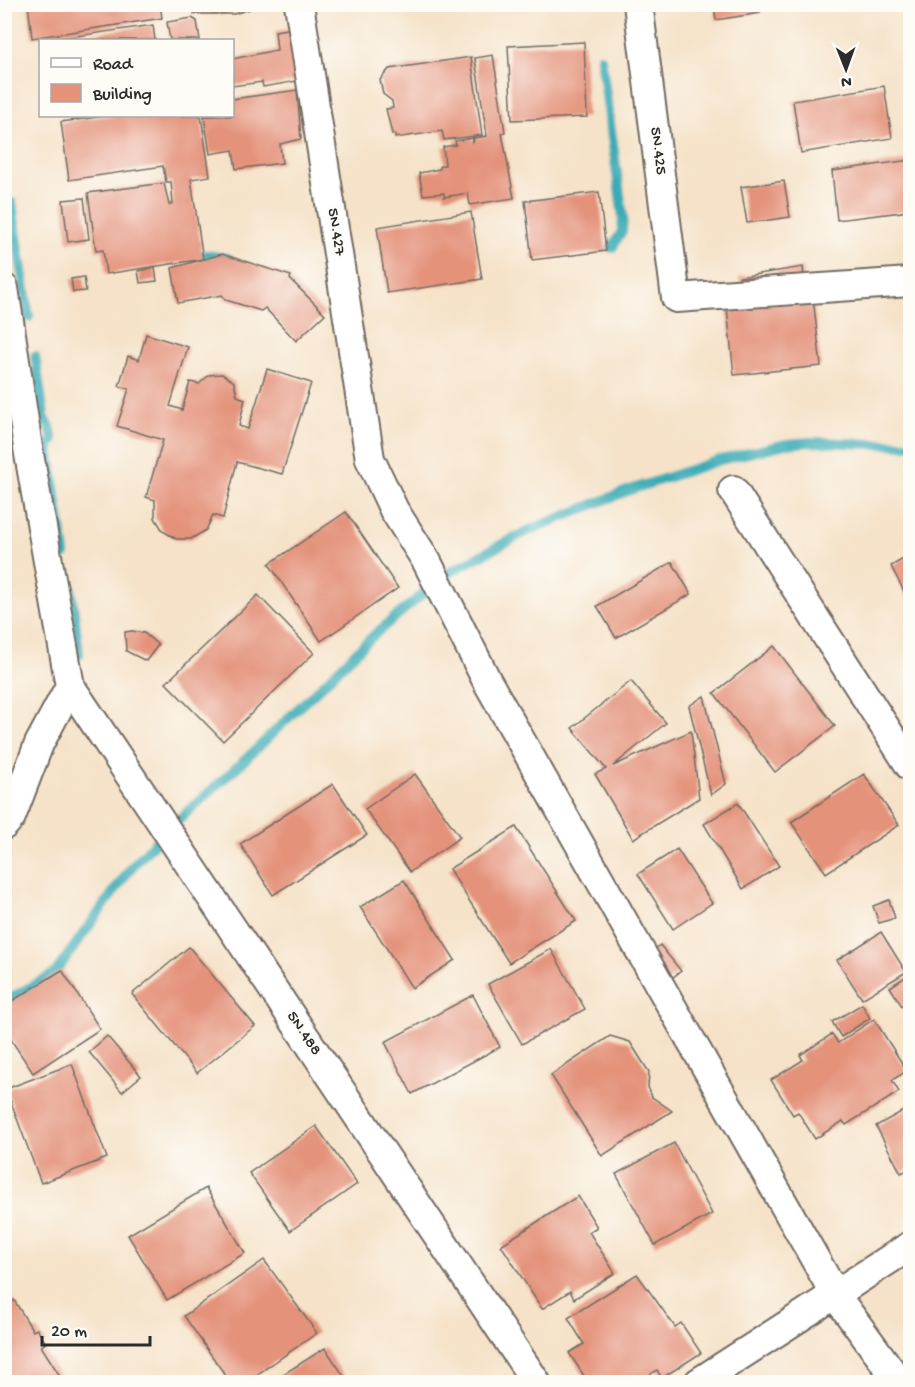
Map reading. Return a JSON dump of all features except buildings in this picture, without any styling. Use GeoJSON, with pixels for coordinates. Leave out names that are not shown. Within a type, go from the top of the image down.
{"type":"FeatureCollection","features":[{"type":"Feature","properties":{"kind":"street","name":"5N.427"},"geometry":{"type":"LineString","coordinates":[[299,4],[370,459],[394,510],[427,562],[452,608],[493,692],[836,1296],[899,1383]]}},
{"type":"Feature","properties":{"kind":"street","name":"5N.425"},"geometry":{"type":"LineString","coordinates":[[638,4],[676,298],[910,282]]}},
{"type":"Feature","properties":{"kind":"street"},"geometry":{"type":"LineString","coordinates":[[4,288],[29,454],[70,686],[39,744],[11,817],[4,825]]}},
{"type":"Feature","properties":{"kind":"street"},"geometry":{"type":"LineString","coordinates":[[733,490],[910,766]]}},
{"type":"Feature","properties":{"kind":"street","name":"5N.488"},"geometry":{"type":"LineString","coordinates":[[70,686],[536,1383]]}},
{"type":"Feature","properties":{"kind":"street"},"geometry":{"type":"LineString","coordinates":[[699,1383],[910,1246]]}},
{"type":"Feature","properties":{"kind":"waterway"},"geometry":{"type":"LineString","coordinates":[[601,58],[623,217],[622,231],[612,248]]}},
{"type":"Feature","properties":{"kind":"waterway"},"geometry":{"type":"LineString","coordinates":[[12,203],[29,317]]}},
{"type":"Feature","properties":{"kind":"waterway"},"geometry":{"type":"LineString","coordinates":[[206,255],[229,259]]}},
{"type":"Feature","properties":{"kind":"waterway"},"geometry":{"type":"LineString","coordinates":[[35,356],[45,422],[50,426],[53,441],[48,444],[65,554]]}},
{"type":"Feature","properties":{"kind":"waterway"},"geometry":{"type":"LineString","coordinates":[[4,1002],[55,973],[131,868],[165,832],[246,759],[375,634],[448,573],[527,531],[627,491],[720,460],[786,444],[810,442],[910,445]]}},
{"type":"Feature","properties":{"kind":"waterway"},"geometry":{"type":"LineString","coordinates":[[71,588],[79,654]]}}]}
